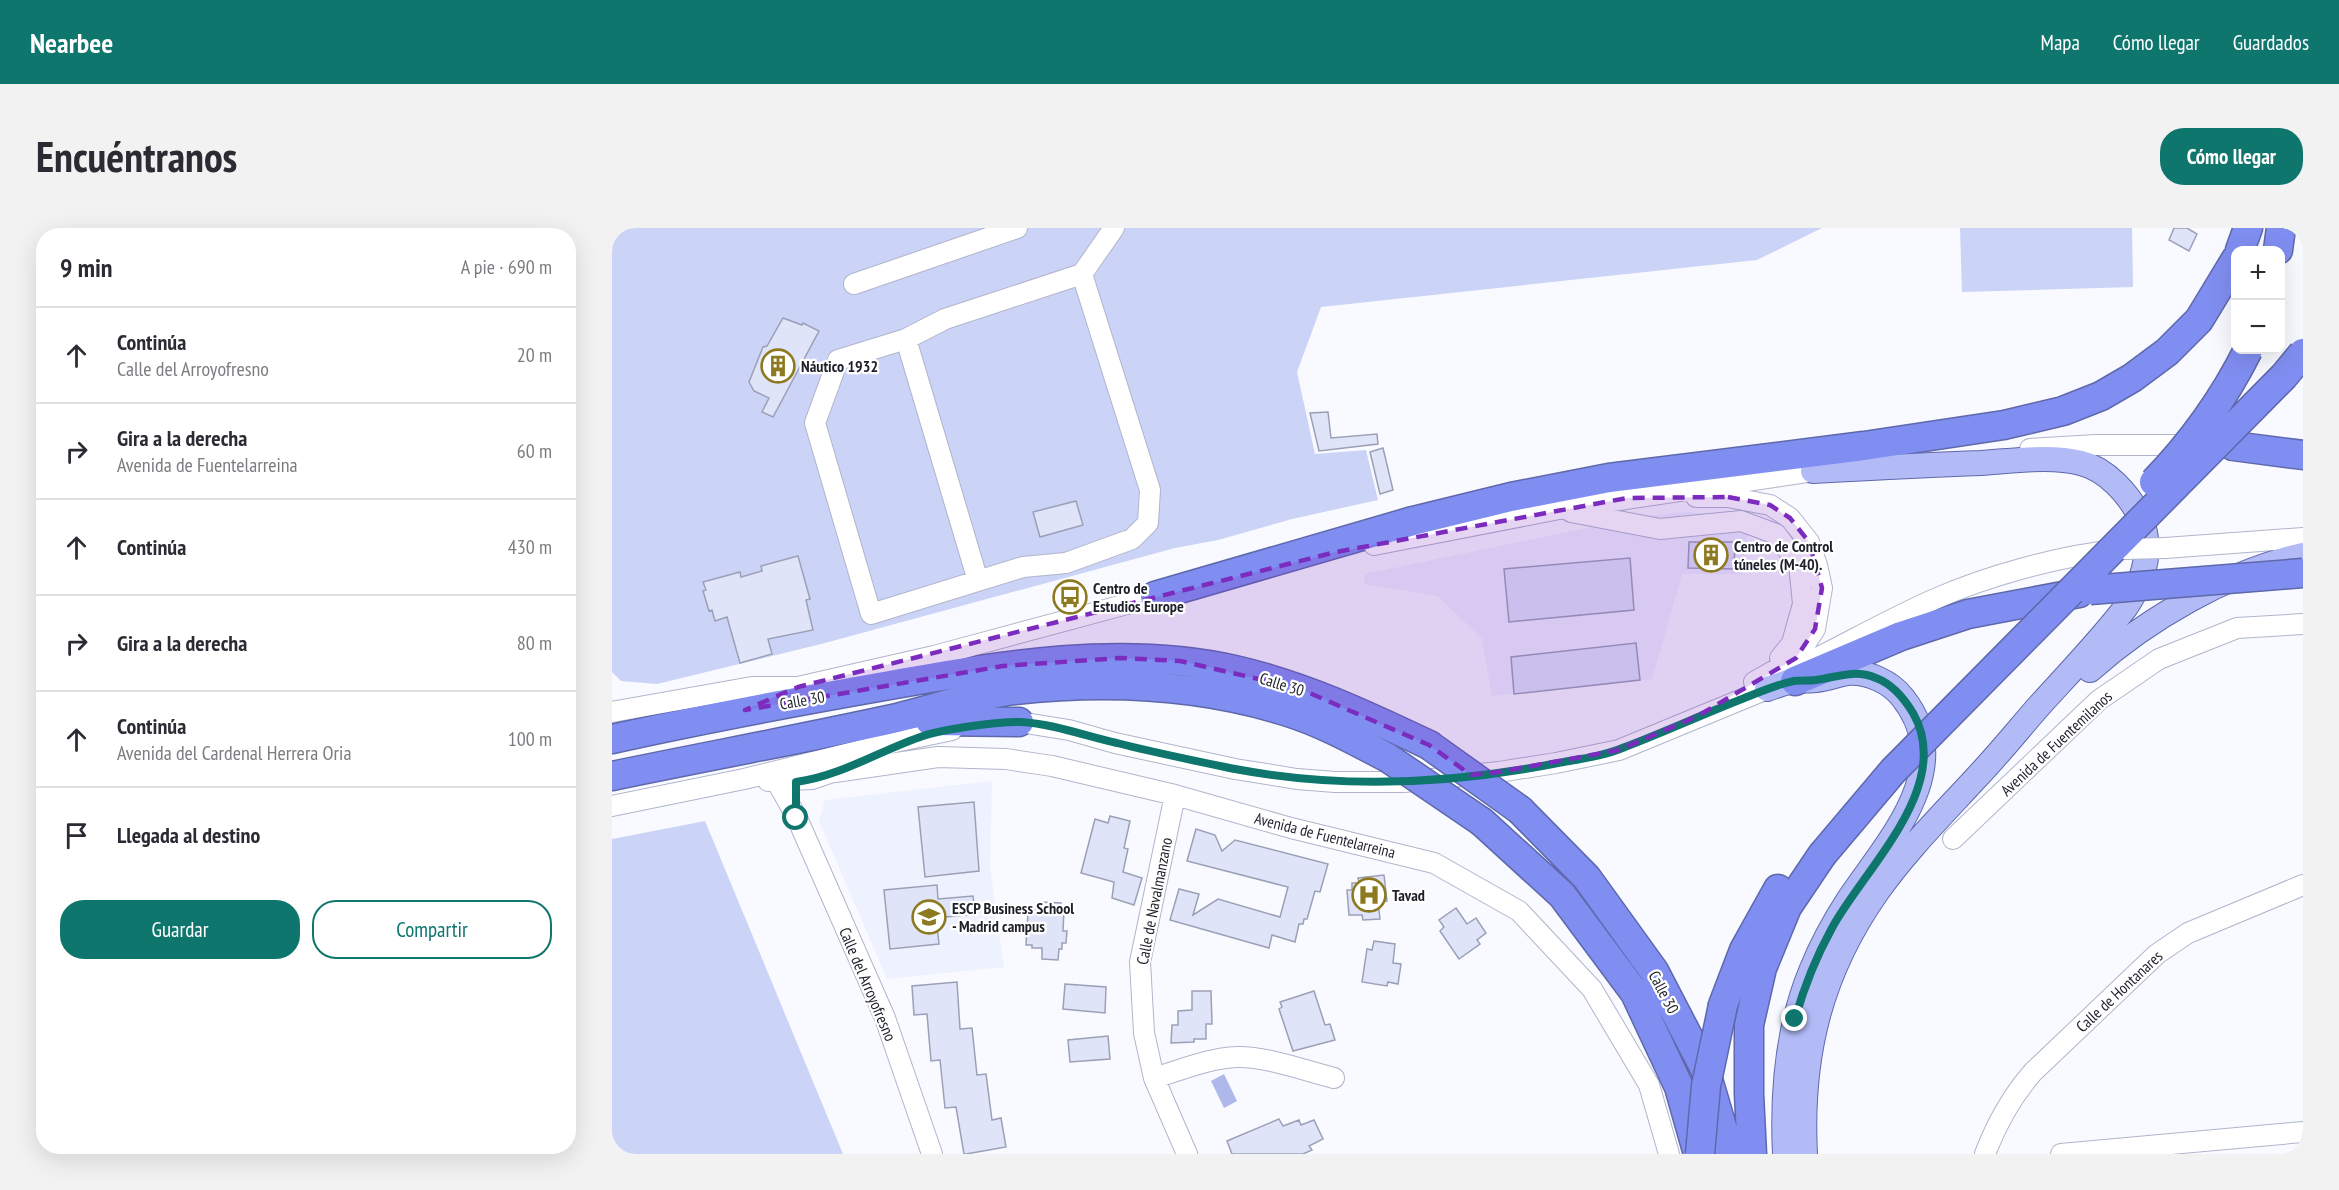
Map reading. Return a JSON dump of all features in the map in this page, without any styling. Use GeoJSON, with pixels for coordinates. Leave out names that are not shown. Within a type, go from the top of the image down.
{"type":"FeatureCollection","features":[{"type":"Feature","properties":{"kind":"highway"},"geometry":{"type":"LineString","coordinates":[[2241,246],[2248,228]]}},
{"type":"Feature","properties":{"kind":"highway"},"geometry":{"type":"LineString","coordinates":[[2279,246],[2281,228]]}},
{"type":"Feature","properties":{"kind":"highway"},"geometry":{"type":"LineString","coordinates":[[1155,596],[1413,521],[1511,497],[1609,478],[1864,446],[2004,425],[2063,411],[2101,396],[2132,378],[2167,352],[2199,320],[2231,266]]}},
{"type":"Feature","properties":{"kind":"highway"},"geometry":{"type":"LineString","coordinates":[[1699,1154],[1706,1086],[1723,1005],[1744,950],[1774,896],[1816,849],[2284,376],[2303,353]]}},
{"type":"Feature","properties":{"kind":"highway"},"geometry":{"type":"LineString","coordinates":[[1752,1154],[1749,1025],[1762,968],[1787,907],[1843,801],[2169,467],[2204,423],[2246,354]]}},
{"type":"Feature","properties":{"kind":"highway"},"geometry":{"type":"LineString","coordinates":[[2233,446],[2303,455]]}},
{"type":"Feature","properties":{"kind":"highway"},"geometry":{"type":"LineString","coordinates":[[1796,681],[1901,636],[1968,614],[2090,590],[2303,573]]}},
{"type":"Feature","properties":{"kind":"highway","name":"Calle 30"},"geometry":{"type":"LineString","coordinates":[[612,739],[745,710],[1003,666],[1132,659],[1180,661],[1234,670],[1299,688],[1351,707],[1429,745],[1520,810],[1587,878],[1654,971],[1705,1069],[1730,1154]]}},
{"type":"Feature","properties":{"kind":"highway","name":"Calle 30"},"geometry":{"type":"LineString","coordinates":[[612,776],[889,720],[1005,692],[1122,684],[1179,688],[1231,696],[1287,711],[1335,730],[1388,758],[1482,822],[1562,895],[1635,993],[1679,1087],[1699,1154]]}},
{"type":"Feature","properties":{"kind":"highway"},"geometry":{"type":"LineString","coordinates":[[745,710],[798,687]]}},
{"type":"Feature","properties":{"kind":"highway"},"geometry":{"type":"LineString","coordinates":[[889,720],[1019,722]]}},
{"type":"Feature","properties":{"kind":"main road"},"geometry":{"type":"LineString","coordinates":[[1805,1154],[1804,1103],[1808,1053],[1822,999],[1841,954],[1863,913],[1909,851],[2114,624],[2136,591],[2143,574],[2147,541],[2137,511],[2115,483],[2098,470],[2082,463],[2062,460],[1813,471]]}},
{"type":"Feature","properties":{"kind":"main road"},"geometry":{"type":"LineString","coordinates":[[1982,772],[2061,695],[2114,648],[2174,609],[2223,583],[2279,560],[2303,555]]}},
{"type":"Feature","properties":{"kind":"main road"},"geometry":{"type":"LineString","coordinates":[[1767,682],[1816,680],[1849,673],[1878,678],[1896,690],[1915,717],[1924,752],[1923,771],[1917,792],[1896,832],[1832,926],[1802,994],[1795,1019],[1788,1066],[1784,1118],[1785,1154]]}},
{"type":"Feature","properties":{"kind":"street"},"geometry":{"type":"LineString","coordinates":[[854,284],[1017,228]]}},
{"type":"Feature","properties":{"kind":"street"},"geometry":{"type":"LineString","coordinates":[[1082,274],[1150,490],[1148,523],[1132,538],[1066,563],[1023,567],[871,614],[815,423],[838,360],[906,339],[945,319],[1082,274],[1113,228]]}},
{"type":"Feature","properties":{"kind":"street"},"geometry":{"type":"LineString","coordinates":[[906,339],[978,581]]}},
{"type":"Feature","properties":{"kind":"street"},"geometry":{"type":"LineString","coordinates":[[612,712],[752,687],[798,687],[934,656],[1155,596],[1336,552],[1627,498],[1813,471],[2030,449],[2166,445],[2303,448]]}},
{"type":"Feature","properties":{"kind":"street"},"geometry":{"type":"LineString","coordinates":[[1627,498],[1728,497],[1770,505],[1790,518],[1809,542],[1822,588],[1815,629],[1796,658],[1767,682]]}},
{"type":"Feature","properties":{"kind":"street"},"geometry":{"type":"LineString","coordinates":[[1559,509],[1660,529],[1741,521],[1776,534],[1799,565],[1803,604],[1792,643],[1767,682]]}},
{"type":"Feature","properties":{"kind":"street"},"geometry":{"type":"LineString","coordinates":[[612,806],[744,779],[926,735],[1019,722],[1069,730],[1115,743],[1235,769],[1297,779],[1335,782],[1404,782],[1556,764],[1619,750],[1696,717],[1936,598],[2039,565],[2087,553],[2124,549],[2303,538]]}},
{"type":"Feature","properties":{"kind":"street","name":"Avenida de Fuentemilanos"},"geometry":{"type":"LineString","coordinates":[[1953,839],[2099,700],[2159,659],[2236,628],[2303,624]]}},
{"type":"Feature","properties":{"kind":"street","name":"Avenida de Fuentelarreina"},"geometry":{"type":"LineString","coordinates":[[744,779],[786,782],[812,779],[926,735]]}},
{"type":"Feature","properties":{"kind":"street","name":"Avenida de Fuentelarreina"},"geometry":{"type":"LineString","coordinates":[[835,772],[938,757],[1006,759],[1052,766],[1175,795],[1291,828],[1434,863],[1519,911],[1592,989],[1649,1085],[1670,1154]]}},
{"type":"Feature","properties":{"kind":"street","name":"Calle del Arroyofresno"},"geometry":{"type":"LineString","coordinates":[[786,782],[796,818],[885,1018],[932,1154]]}},
{"type":"Feature","properties":{"kind":"street","name":"Calle de Navalmanzano"},"geometry":{"type":"LineString","coordinates":[[1175,795],[1140,962],[1144,1033],[1154,1078],[1187,1154]]}},
{"type":"Feature","properties":{"kind":"street","name":"Calle de Hontanares"},"geometry":{"type":"LineString","coordinates":[[1984,1154],[2021,1086],[2033,1072],[2157,954],[2188,933],[2303,885]]}},
{"type":"Feature","properties":{"kind":"street"},"geometry":{"type":"LineString","coordinates":[[1154,1078],[1210,1061],[1238,1057],[1276,1063],[1334,1078]]}},
{"type":"Feature","properties":{"kind":"street"},"geometry":{"type":"LineString","coordinates":[[2061,1154],[2179,1149],[2303,1132]]}},
{"type":"Feature","properties":{"kind":"highlighted area"},"geometry":{"type":"Polygon","coordinates":[[[1728,497],[1770,505],[1790,518],[1809,542],[1822,588],[1815,629],[1796,658],[1696,717],[1619,750],[1499,772],[1471,775],[1429,745],[1298,688],[1180,661],[1120,658],[1003,666],[745,710],[798,687],[1336,552],[1627,498],[1728,497]]]}},
{"type":"Feature","properties":{"kind":"shaded area"},"geometry":{"type":"Polygon","coordinates":[[[612,228],[1822,228],[1757,260],[1321,307],[1297,372],[1315,454],[1366,450],[1378,500],[1292,519],[1218,540],[1175,548],[825,643],[657,684],[621,681],[612,672],[612,228]]]}},
{"type":"Feature","properties":{"kind":"shaded area"},"geometry":{"type":"Polygon","coordinates":[[[1960,228],[2132,228],[2133,287],[1962,292],[1960,228]]]}},
{"type":"Feature","properties":{"kind":"shaded area"},"geometry":{"type":"Polygon","coordinates":[[[1685,512],[1749,517],[1743,574],[1682,574],[1652,679],[1492,696],[1482,639],[1438,596],[1364,584],[1365,574],[1644,516],[1685,512]]]}},
{"type":"Feature","properties":{"kind":"shaded area","name":"ESCP Business School - Madrid campus"},"geometry":{"type":"Polygon","coordinates":[[[992,781],[990,867],[1004,967],[887,979],[819,821],[825,800],[992,781]]]}},
{"type":"Feature","properties":{"kind":"shaded area"},"geometry":{"type":"Polygon","coordinates":[[[705,821],[843,1154],[612,1154],[612,839],[705,821]]]}},
{"type":"Feature","properties":{"kind":"shaded area"},"geometry":{"type":"Polygon","coordinates":[[[1224,1074],[1237,1101],[1224,1108],[1211,1081],[1224,1074]]]}},
{"type":"Feature","properties":{"kind":"building"},"geometry":{"type":"Polygon","coordinates":[[[2174,228],[2187,228],[2197,234],[2189,251],[2169,240],[2174,228]]]}},
{"type":"Feature","properties":{"kind":"building","name":"Náutico 1932"},"geometry":{"type":"Polygon","coordinates":[[[783,318],[802,325],[803,323],[819,331],[773,417],[762,412],[769,398],[754,391],[749,382],[763,347],[767,346],[783,318]]]}},
{"type":"Feature","properties":{"kind":"building"},"geometry":{"type":"Polygon","coordinates":[[[1328,412],[1331,438],[1377,434],[1378,444],[1319,451],[1310,413],[1328,412]]]}},
{"type":"Feature","properties":{"kind":"building"},"geometry":{"type":"Polygon","coordinates":[[[1383,448],[1393,490],[1380,494],[1370,452],[1383,448]]]}},
{"type":"Feature","properties":{"kind":"building"},"geometry":{"type":"Polygon","coordinates":[[[1076,501],[1083,525],[1040,537],[1033,512],[1076,501]]]}},
{"type":"Feature","properties":{"kind":"building","name":"Centro de Control túneles (M-40)."},"geometry":{"type":"Polygon","coordinates":[[[1689,542],[1735,542],[1734,569],[1688,568],[1689,542]]]}},
{"type":"Feature","properties":{"kind":"building"},"geometry":{"type":"Polygon","coordinates":[[[798,556],[810,599],[806,600],[813,630],[768,639],[772,654],[740,663],[727,617],[715,621],[712,610],[709,611],[703,591],[706,590],[703,582],[740,572],[741,577],[762,571],[761,566],[798,556]]]}},
{"type":"Feature","properties":{"kind":"building"},"geometry":{"type":"Polygon","coordinates":[[[1630,558],[1634,610],[1509,622],[1504,569],[1630,558]]]}},
{"type":"Feature","properties":{"kind":"building"},"geometry":{"type":"Polygon","coordinates":[[[1636,643],[1640,680],[1514,694],[1511,657],[1636,643]]]}},
{"type":"Feature","properties":{"kind":"building"},"geometry":{"type":"Polygon","coordinates":[[[974,802],[979,871],[925,877],[918,807],[974,802]]]}},
{"type":"Feature","properties":{"kind":"building"},"geometry":{"type":"Polygon","coordinates":[[[1110,816],[1130,821],[1124,848],[1128,849],[1123,872],[1142,878],[1134,905],[1112,898],[1114,882],[1081,873],[1095,819],[1108,823],[1110,816]]]}},
{"type":"Feature","properties":{"kind":"building"},"geometry":{"type":"Polygon","coordinates":[[[1196,829],[1215,835],[1222,851],[1235,840],[1328,864],[1320,892],[1315,891],[1307,919],[1304,919],[1303,924],[1299,924],[1295,942],[1272,935],[1269,948],[1170,920],[1179,889],[1199,894],[1193,915],[1218,899],[1280,917],[1288,887],[1187,861],[1196,829]]]}},
{"type":"Feature","properties":{"kind":"building"},"geometry":{"type":"Polygon","coordinates":[[[1384,875],[1387,901],[1378,902],[1380,919],[1363,920],[1362,915],[1349,915],[1347,890],[1352,890],[1352,883],[1359,883],[1358,878],[1384,875]]]}},
{"type":"Feature","properties":{"kind":"building"},"geometry":{"type":"Polygon","coordinates":[[[937,885],[938,899],[973,896],[975,914],[936,918],[939,944],[890,949],[884,890],[937,885]]]}},
{"type":"Feature","properties":{"kind":"building"},"geometry":{"type":"Polygon","coordinates":[[[1041,902],[1061,903],[1060,911],[1064,911],[1063,931],[1067,931],[1066,943],[1062,943],[1062,949],[1059,949],[1058,960],[1042,959],[1042,948],[1032,948],[1032,945],[1026,945],[1028,913],[1040,910],[1041,902]]]}},
{"type":"Feature","properties":{"kind":"building"},"geometry":{"type":"Polygon","coordinates":[[[1456,908],[1467,924],[1476,918],[1486,933],[1477,940],[1480,944],[1459,959],[1440,931],[1444,927],[1439,920],[1456,908]]]}},
{"type":"Feature","properties":{"kind":"building"},"geometry":{"type":"Polygon","coordinates":[[[1374,941],[1395,944],[1393,963],[1401,964],[1398,984],[1388,982],[1387,986],[1362,982],[1367,949],[1372,950],[1374,941]]]}},
{"type":"Feature","properties":{"kind":"building"},"geometry":{"type":"Polygon","coordinates":[[[957,982],[960,1029],[972,1028],[977,1075],[986,1074],[992,1120],[1001,1118],[1006,1147],[966,1154],[964,1154],[956,1107],[945,1108],[940,1060],[931,1061],[927,1014],[914,1015],[912,986],[957,982]]]}},
{"type":"Feature","properties":{"kind":"building"},"geometry":{"type":"Polygon","coordinates":[[[1065,984],[1106,987],[1105,1013],[1063,1009],[1065,984]]]}},
{"type":"Feature","properties":{"kind":"building"},"geometry":{"type":"Polygon","coordinates":[[[1192,991],[1211,991],[1212,1024],[1206,1024],[1206,1039],[1171,1043],[1172,1025],[1178,1025],[1178,1011],[1192,1010],[1192,991]]]}},
{"type":"Feature","properties":{"kind":"building"},"geometry":{"type":"Polygon","coordinates":[[[1314,991],[1325,1025],[1330,1024],[1335,1040],[1293,1051],[1279,1009],[1282,1007],[1280,1002],[1314,991]]]}},
{"type":"Feature","properties":{"kind":"building"},"geometry":{"type":"Polygon","coordinates":[[[1108,1036],[1110,1059],[1070,1062],[1068,1040],[1108,1036]]]}},
{"type":"Feature","properties":{"kind":"building"},"geometry":{"type":"Polygon","coordinates":[[[1279,1119],[1283,1126],[1299,1120],[1301,1125],[1314,1120],[1323,1139],[1309,1146],[1312,1150],[1303,1154],[1232,1154],[1227,1141],[1279,1119]]]}},
{"type":"Feature","properties":{"kind":"place","name":"Náutico 1932"},"geometry":{"type":"Point","coordinates":[778,366]}},
{"type":"Feature","properties":{"kind":"place","name":"Centro de Control túneles (M-40)."},"geometry":{"type":"Point","coordinates":[1711,555]}},
{"type":"Feature","properties":{"kind":"place","name":"Centro de Estudios Europe"},"geometry":{"type":"Point","coordinates":[1070,597]}},
{"type":"Feature","properties":{"kind":"place","name":"Tavad"},"geometry":{"type":"Point","coordinates":[1369,895]}},
{"type":"Feature","properties":{"kind":"place","name":"ESCP Business School - Madrid campus"},"geometry":{"type":"Point","coordinates":[929,917]}},
{"type":"Feature","properties":{"kind":"route"},"geometry":{"type":"LineString","coordinates":[[796,818],[796,782],[835,772],[926,735],[953,730],[1019,722],[1069,730],[1115,743],[1235,769],[1297,779],[1335,782],[1404,782],[1556,764],[1619,750],[1767,689],[1796,681],[1816,680],[1849,673],[1866,675],[1878,678],[1896,690],[1915,717],[1924,752],[1923,771],[1908,812],[1832,926],[1811,971],[1795,1019]]}}]}
